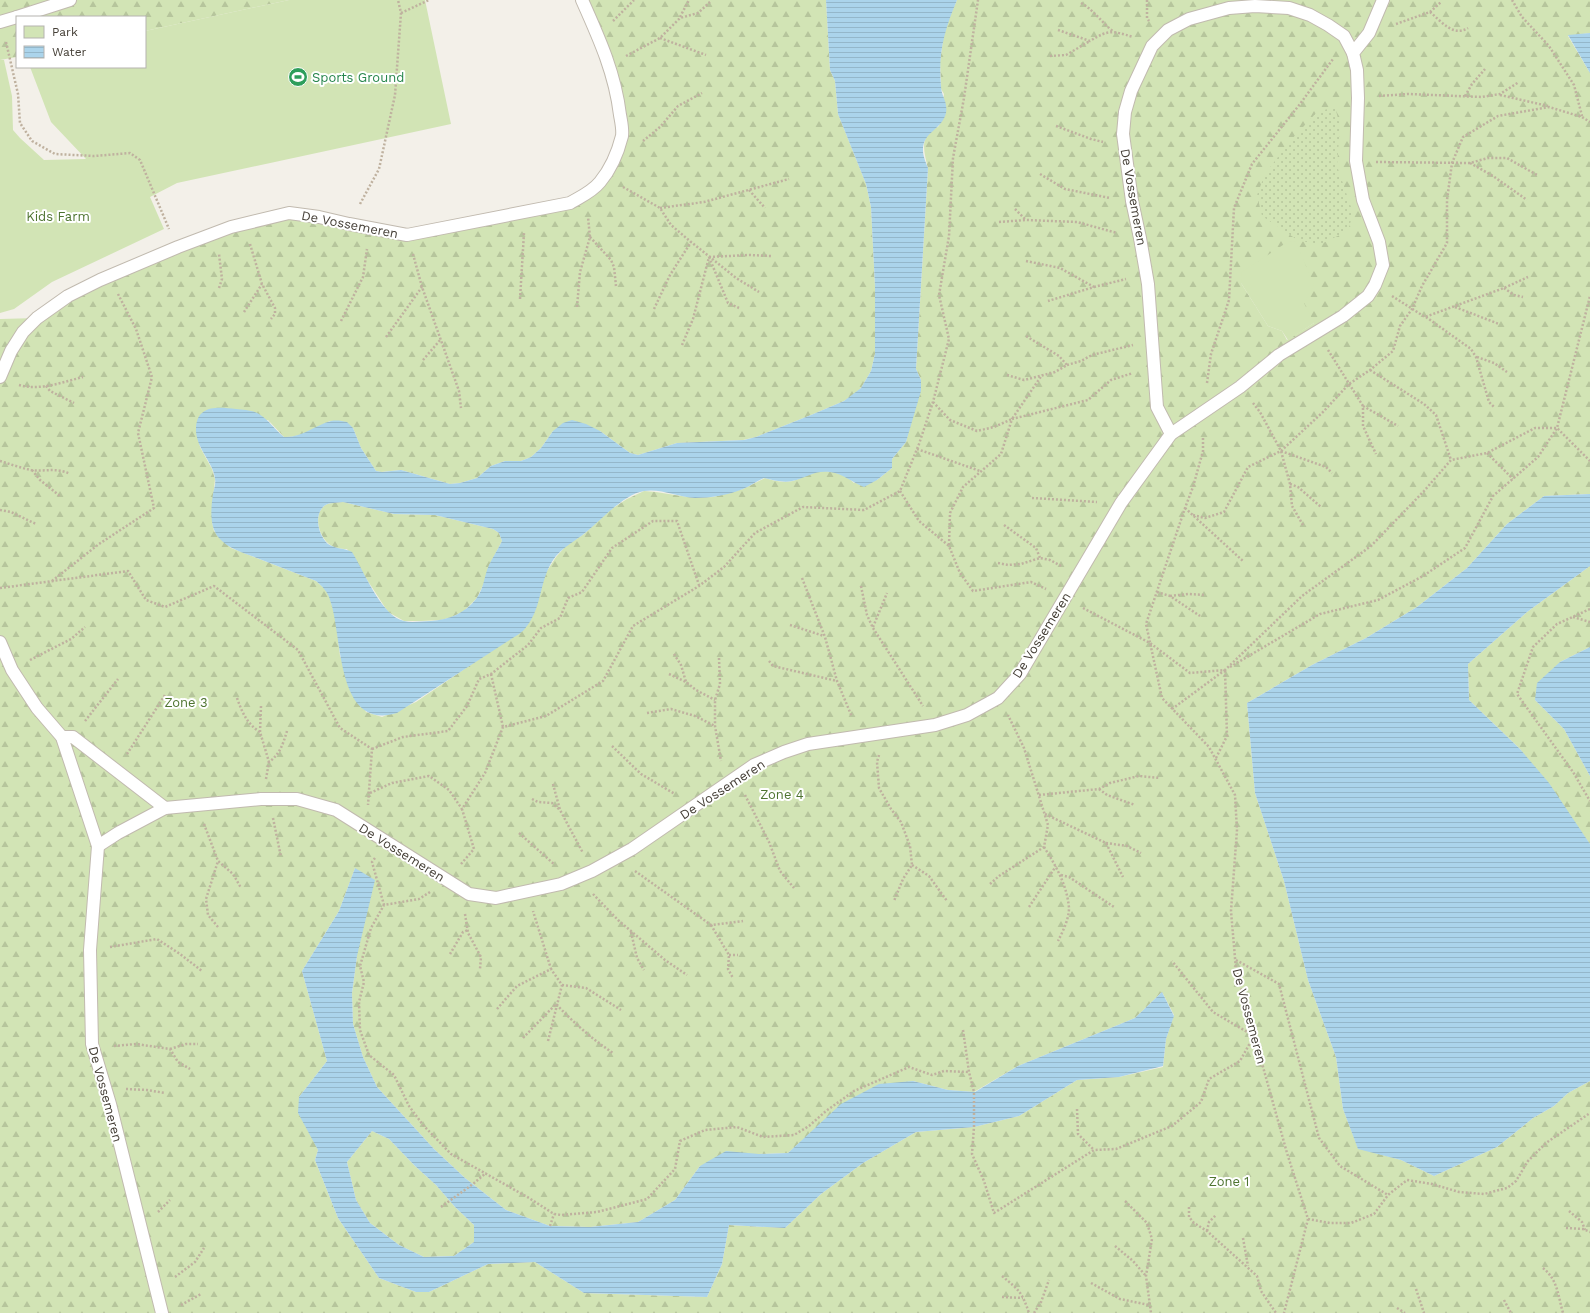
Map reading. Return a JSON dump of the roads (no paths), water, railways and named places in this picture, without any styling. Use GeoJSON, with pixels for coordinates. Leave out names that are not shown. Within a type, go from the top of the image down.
{"type":"FeatureCollection","features":[{"type":"Feature","properties":{"kind":"lane"},"geometry":{"type":"LineString","coordinates":[[20,16],[70,0]]}},
{"type":"Feature","properties":{"kind":"lane","name":"De Vossemeren"},"geometry":{"type":"LineString","coordinates":[[0,377],[11,351],[23,332],[37,318],[68,296],[178,247],[243,224],[289,213],[319,217],[407,235],[570,203],[586,194],[599,183],[613,160],[622,135],[618,93],[610,66],[582,0]]}},
{"type":"Feature","properties":{"kind":"lane"},"geometry":{"type":"LineString","coordinates":[[1353,53],[1369,33],[1383,0]]}},
{"type":"Feature","properties":{"kind":"lane","name":"De Vossemeren"},"geometry":{"type":"LineString","coordinates":[[98,846],[118,833],[165,808],[265,799],[297,798],[336,810],[469,894],[496,898],[566,882],[592,871],[617,858],[662,829],[754,765],[808,744],[935,725],[967,715],[998,698],[1020,674],[1121,503],[1171,434],[1240,387],[1279,356],[1343,316],[1368,296],[1375,285],[1383,265],[1379,242],[1364,200],[1356,161],[1358,98],[1353,53],[1344,36],[1310,15],[1289,8],[1254,6],[1229,8],[1189,19],[1168,30],[1152,46],[1131,91],[1125,112],[1123,134],[1132,201],[1147,274],[1157,407],[1171,434]]}},
{"type":"Feature","properties":{"kind":"lane"},"geometry":{"type":"LineString","coordinates":[[0,22],[16,17]]}},
{"type":"Feature","properties":{"kind":"lane","name":"De Vossemeren"},"geometry":{"type":"LineString","coordinates":[[0,642],[12,670],[37,708],[67,737],[116,771],[165,808]]}},
{"type":"Feature","properties":{"kind":"lane","name":"De Vossemeren"},"geometry":{"type":"LineString","coordinates":[[67,737],[98,846],[90,950],[93,1047],[162,1313]]}},
{"type":"Feature","properties":{"kind":"water"},"geometry":{"type":"Polygon","coordinates":[[[826,0],[957,0],[945,32],[941,52],[940,74],[942,93],[946,105],[946,113],[941,123],[926,139],[923,151],[928,168],[916,369],[921,380],[921,391],[906,442],[892,459],[892,468],[877,480],[864,487],[839,474],[819,472],[789,482],[764,478],[738,491],[713,497],[695,498],[650,490],[636,493],[620,502],[585,533],[559,552],[547,573],[536,610],[532,618],[520,633],[397,713],[377,715],[362,708],[352,695],[345,677],[334,616],[328,594],[324,589],[316,581],[233,549],[223,542],[216,534],[212,523],[211,511],[215,483],[214,473],[201,449],[196,435],[197,420],[200,415],[205,411],[216,408],[248,410],[259,414],[266,419],[284,437],[291,437],[303,433],[331,421],[347,422],[353,428],[361,448],[376,471],[382,472],[401,470],[450,484],[477,478],[491,466],[505,461],[521,461],[531,457],[541,448],[553,431],[563,423],[572,420],[586,424],[600,431],[630,453],[638,455],[677,443],[744,440],[756,437],[844,401],[861,388],[871,371],[875,354],[875,286],[871,207],[866,184],[838,114],[835,81],[830,70],[826,0]],[[343,502],[331,503],[324,506],[321,510],[318,526],[322,536],[328,544],[352,552],[374,592],[388,611],[396,617],[410,622],[438,620],[462,612],[472,604],[481,591],[487,569],[502,541],[499,533],[493,529],[435,515],[394,514],[343,502]]]}},
{"type":"Feature","properties":{"kind":"water"},"geometry":{"type":"Polygon","coordinates":[[[1590,33],[1590,73],[1568,35],[1590,33]]]}},
{"type":"Feature","properties":{"kind":"water"},"geometry":{"type":"Polygon","coordinates":[[[1590,494],[1590,566],[1527,612],[1468,664],[1469,700],[1520,749],[1549,783],[1590,844],[1590,1081],[1568,1093],[1554,1106],[1533,1118],[1497,1147],[1434,1176],[1401,1160],[1358,1149],[1343,1109],[1336,1057],[1308,980],[1284,881],[1255,793],[1247,703],[1312,665],[1366,638],[1417,607],[1467,568],[1507,524],[1544,496],[1590,494]]]}},
{"type":"Feature","properties":{"kind":"water"},"geometry":{"type":"Polygon","coordinates":[[[1590,647],[1590,776],[1564,729],[1535,700],[1537,683],[1560,662],[1590,647]]]}},
{"type":"Feature","properties":{"kind":"water"},"geometry":{"type":"Polygon","coordinates":[[[355,868],[375,880],[357,956],[352,993],[353,1024],[363,1057],[377,1087],[434,1149],[465,1178],[506,1210],[550,1226],[590,1227],[638,1222],[675,1200],[700,1166],[726,1151],[759,1154],[788,1153],[841,1104],[879,1084],[913,1081],[948,1090],[975,1092],[1018,1066],[1135,1018],[1162,992],[1174,1016],[1166,1039],[1163,1066],[1119,1077],[1077,1080],[1019,1116],[974,1127],[916,1132],[863,1163],[821,1194],[785,1228],[729,1225],[722,1264],[707,1297],[584,1293],[535,1262],[488,1264],[429,1292],[416,1292],[379,1278],[338,1218],[315,1160],[318,1150],[298,1113],[299,1097],[327,1061],[302,971],[339,911],[355,868]],[[372,1131],[347,1162],[356,1200],[370,1223],[399,1245],[424,1257],[454,1256],[474,1242],[474,1225],[389,1139],[372,1131]]]}},
{"type":"Feature","properties":{"kind":"place","name":"Sports Ground"},"geometry":{"type":"Point","coordinates":[298,77]}},
{"type":"Feature","properties":{"kind":"park label","name":"Kids Farm"},"geometry":{"type":"Point","coordinates":[58,216]}},
{"type":"Feature","properties":{"kind":"park label","name":"Zone 3"},"geometry":{"type":"Point","coordinates":[186,702]}},
{"type":"Feature","properties":{"kind":"park label","name":"Zone 4"},"geometry":{"type":"Point","coordinates":[782,794]}},
{"type":"Feature","properties":{"kind":"park label","name":"Zone 1"},"geometry":{"type":"Point","coordinates":[1229,1181]}}]}
